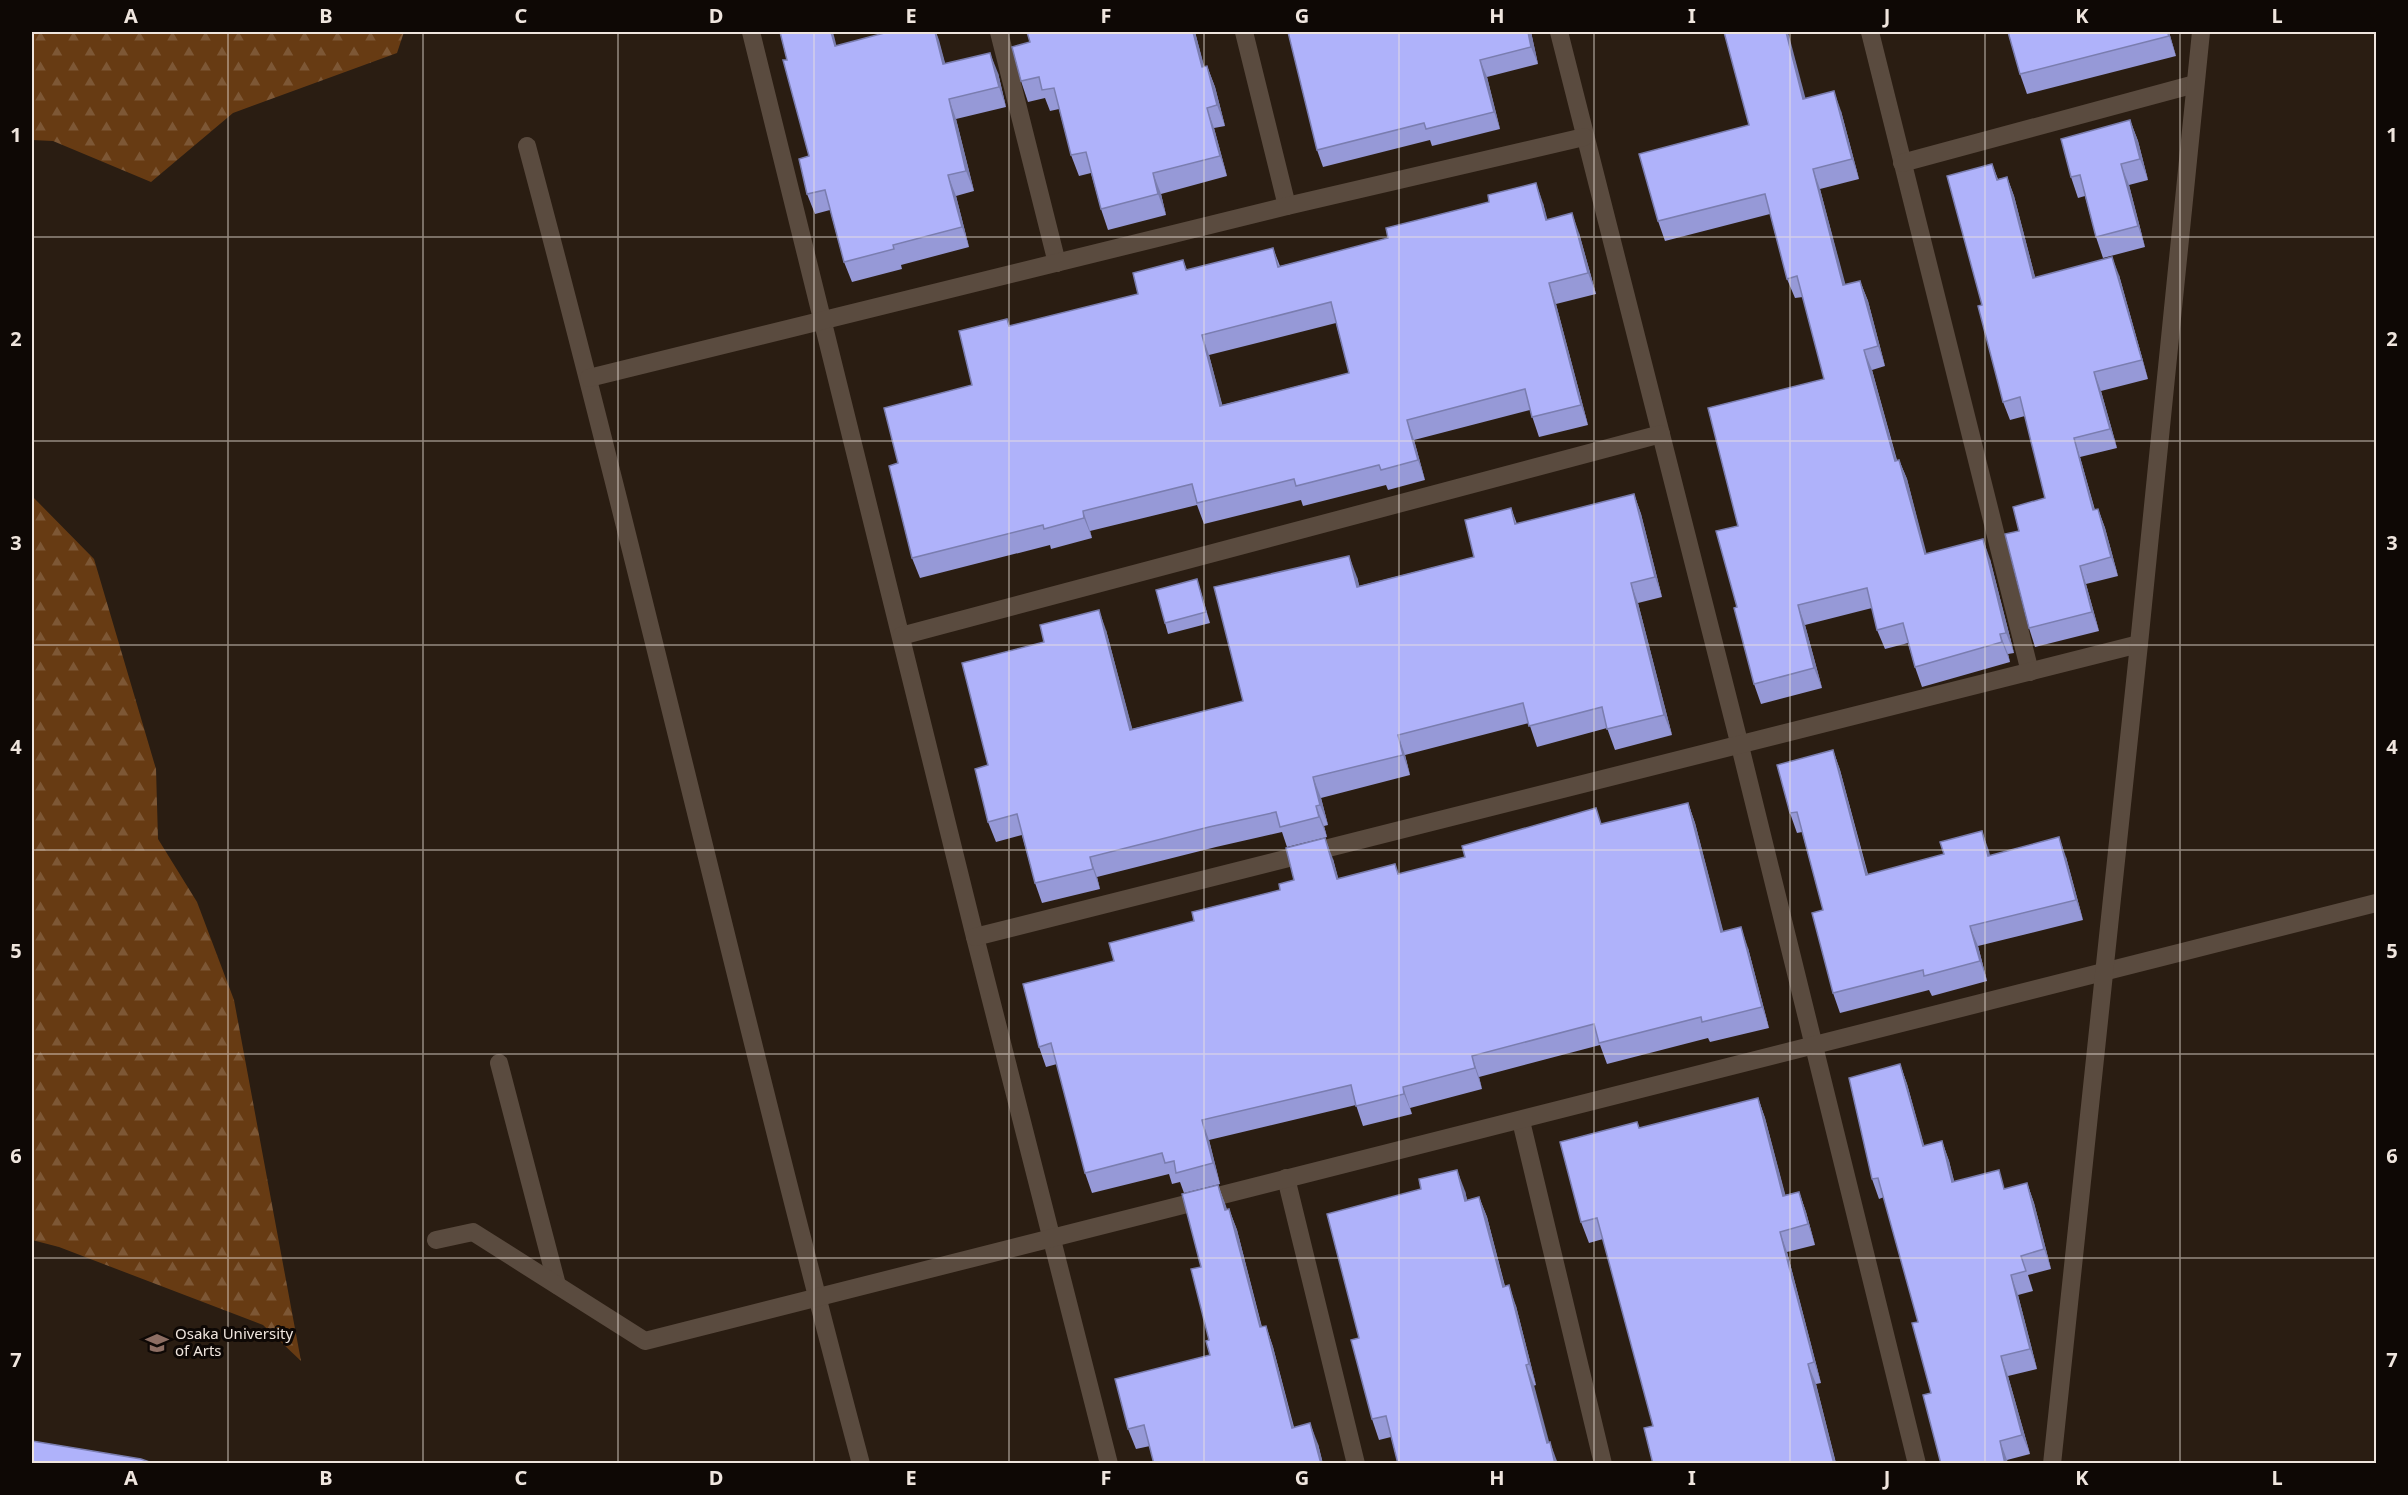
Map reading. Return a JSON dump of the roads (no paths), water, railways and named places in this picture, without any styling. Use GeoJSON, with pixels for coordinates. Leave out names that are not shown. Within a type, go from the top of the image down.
{"type":"FeatureCollection","features":[{"type":"Feature","properties":{"kind":"street"},"geometry":{"type":"LineString","coordinates":[[751,32],[975,937],[1053,1236],[1109,1464]]}},
{"type":"Feature","properties":{"kind":"street"},"geometry":{"type":"LineString","coordinates":[[999,32],[1057,263]]}},
{"type":"Feature","properties":{"kind":"street"},"geometry":{"type":"LineString","coordinates":[[1244,32],[1287,206]]}},
{"type":"Feature","properties":{"kind":"street"},"geometry":{"type":"LineString","coordinates":[[1559,32],[1740,746],[1917,1464]]}},
{"type":"Feature","properties":{"kind":"street"},"geometry":{"type":"LineString","coordinates":[[1870,32],[2030,672]]}},
{"type":"Feature","properties":{"kind":"street"},"geometry":{"type":"LineString","coordinates":[[2052,1464],[2201,32]]}},
{"type":"Feature","properties":{"kind":"street"},"geometry":{"type":"LineString","coordinates":[[1902,163],[2195,84]]}},
{"type":"Feature","properties":{"kind":"street"},"geometry":{"type":"LineString","coordinates":[[589,378],[1287,206],[1584,137]]}},
{"type":"Feature","properties":{"kind":"street"},"geometry":{"type":"LineString","coordinates":[[527,146],[589,378],[817,1298],[861,1464]]}},
{"type":"Feature","properties":{"kind":"street"},"geometry":{"type":"LineString","coordinates":[[901,636],[1661,434]]}},
{"type":"Feature","properties":{"kind":"street"},"geometry":{"type":"LineString","coordinates":[[975,937],[2139,644]]}},
{"type":"Feature","properties":{"kind":"street"},"geometry":{"type":"LineString","coordinates":[[436,1240],[473,1232],[645,1341],[2376,903]]}},
{"type":"Feature","properties":{"kind":"street"},"geometry":{"type":"LineString","coordinates":[[499,1063],[557,1285]]}},
{"type":"Feature","properties":{"kind":"street"},"geometry":{"type":"LineString","coordinates":[[1521,1121],[1603,1464]]}},
{"type":"Feature","properties":{"kind":"street"},"geometry":{"type":"LineString","coordinates":[[1286,1178],[1356,1464]]}},
{"type":"Feature","properties":{"kind":"place","name":"Osaka University of Arts"},"geometry":{"type":"Point","coordinates":[157,1343]}}]}
